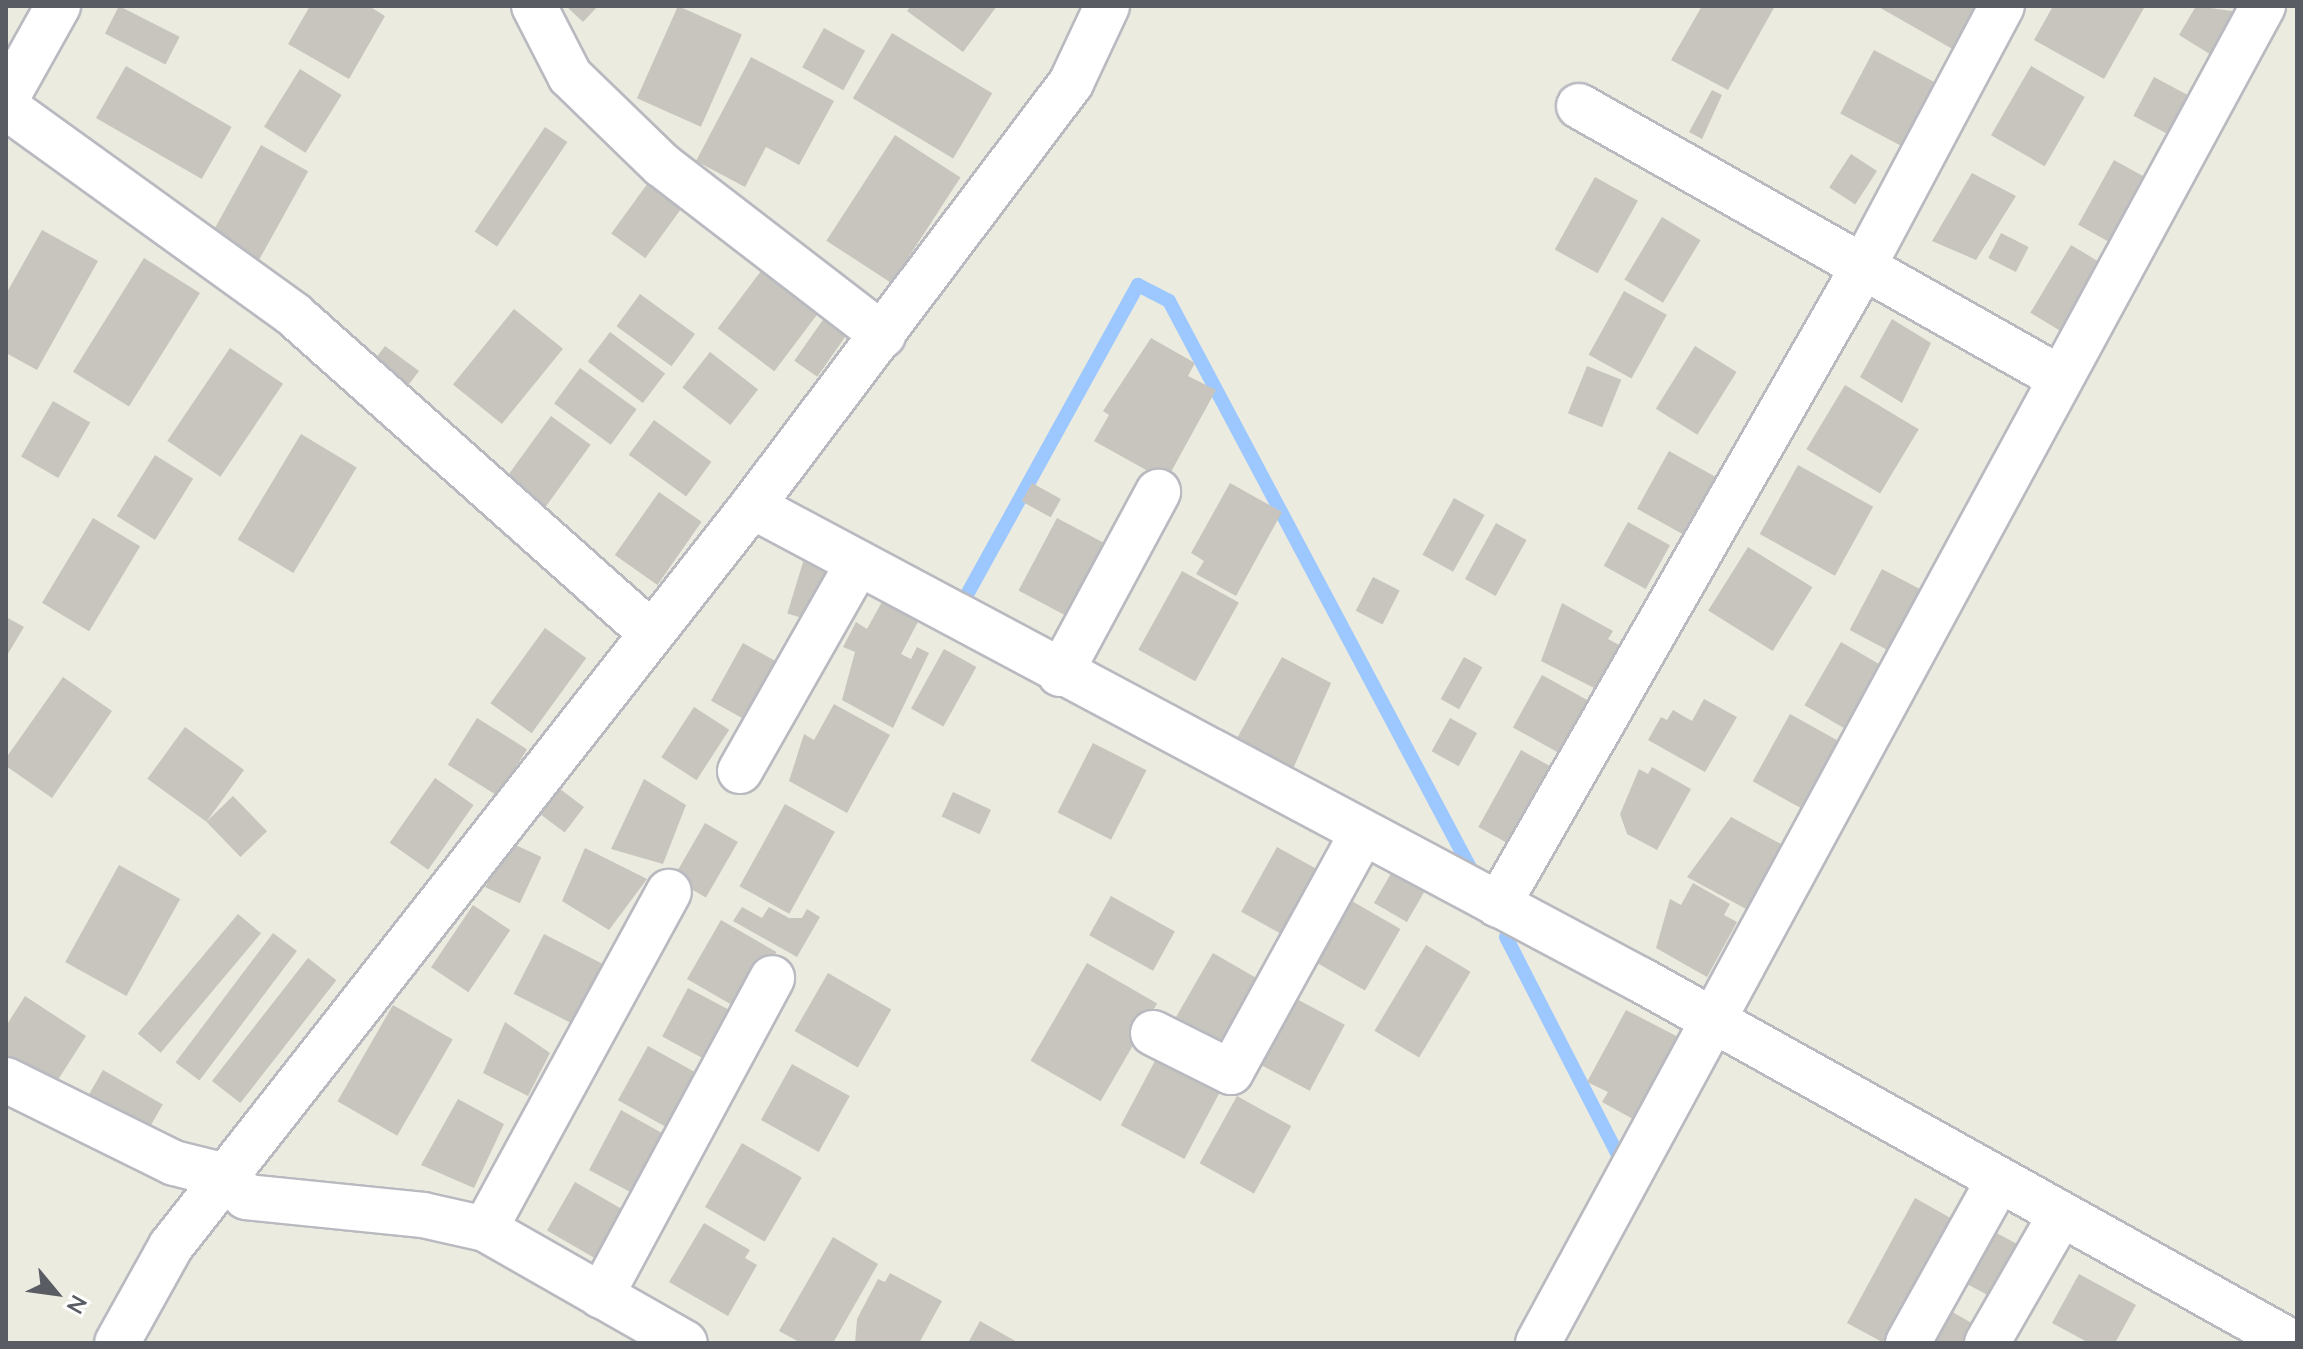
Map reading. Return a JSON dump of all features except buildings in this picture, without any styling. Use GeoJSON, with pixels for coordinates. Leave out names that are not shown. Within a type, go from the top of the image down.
{"type":"FeatureCollection","features":[{"type":"Feature","properties":{"kind":"street"},"geometry":{"type":"LineString","coordinates":[[6,99],[58,6]]}},
{"type":"Feature","properties":{"kind":"street"},"geometry":{"type":"LineString","coordinates":[[534,6],[570,76],[662,165],[883,335]]}},
{"type":"Feature","properties":{"kind":"street"},"geometry":{"type":"LineString","coordinates":[[117,1343],[171,1246],[752,506],[1071,83],[1107,6]]}},
{"type":"Feature","properties":{"kind":"street"},"geometry":{"type":"LineString","coordinates":[[1498,905],[1861,271],[2002,6]]}},
{"type":"Feature","properties":{"kind":"street"},"geometry":{"type":"LineString","coordinates":[[1538,1343],[2263,6]]}},
{"type":"Feature","properties":{"kind":"street"},"geometry":{"type":"LineString","coordinates":[[1579,106],[1861,271],[2060,378]]}},
{"type":"Feature","properties":{"kind":"street"},"geometry":{"type":"LineString","coordinates":[[6,107],[293,314],[651,633]]}},
{"type":"Feature","properties":{"kind":"street"},"geometry":{"type":"LineString","coordinates":[[1060,674],[1158,492]]}},
{"type":"Feature","properties":{"kind":"street"},"geometry":{"type":"LineString","coordinates":[[752,506],[856,567],[1498,905],[1997,1183],[2293,1343]]}},
{"type":"Feature","properties":{"kind":"street"},"geometry":{"type":"LineString","coordinates":[[740,771],[856,567]]}},
{"type":"Feature","properties":{"kind":"street"},"geometry":{"type":"LineString","coordinates":[[1153,1033],[1231,1072],[1362,834]]}},
{"type":"Feature","properties":{"kind":"street"},"geometry":{"type":"LineString","coordinates":[[485,1229],[669,892]]}},
{"type":"Feature","properties":{"kind":"street"},"geometry":{"type":"LineString","coordinates":[[601,1296],[772,978]]}},
{"type":"Feature","properties":{"kind":"street"},"geometry":{"type":"LineString","coordinates":[[6,1080],[174,1163],[226,1176],[246,1197],[423,1215],[485,1229],[685,1343]]}},
{"type":"Feature","properties":{"kind":"street"},"geometry":{"type":"LineString","coordinates":[[1908,1343],[1997,1183]]}},
{"type":"Feature","properties":{"kind":"street"},"geometry":{"type":"LineString","coordinates":[[1987,1343],[2060,1216]]}},
{"type":"Feature","properties":{"kind":"waterway"},"geometry":{"type":"LineString","coordinates":[[964,600],[1138,285],[1169,301],[1475,877]]}},
{"type":"Feature","properties":{"kind":"waterway"},"geometry":{"type":"LineString","coordinates":[[1506,937],[1621,1161],[1617,1168]]}}]}
